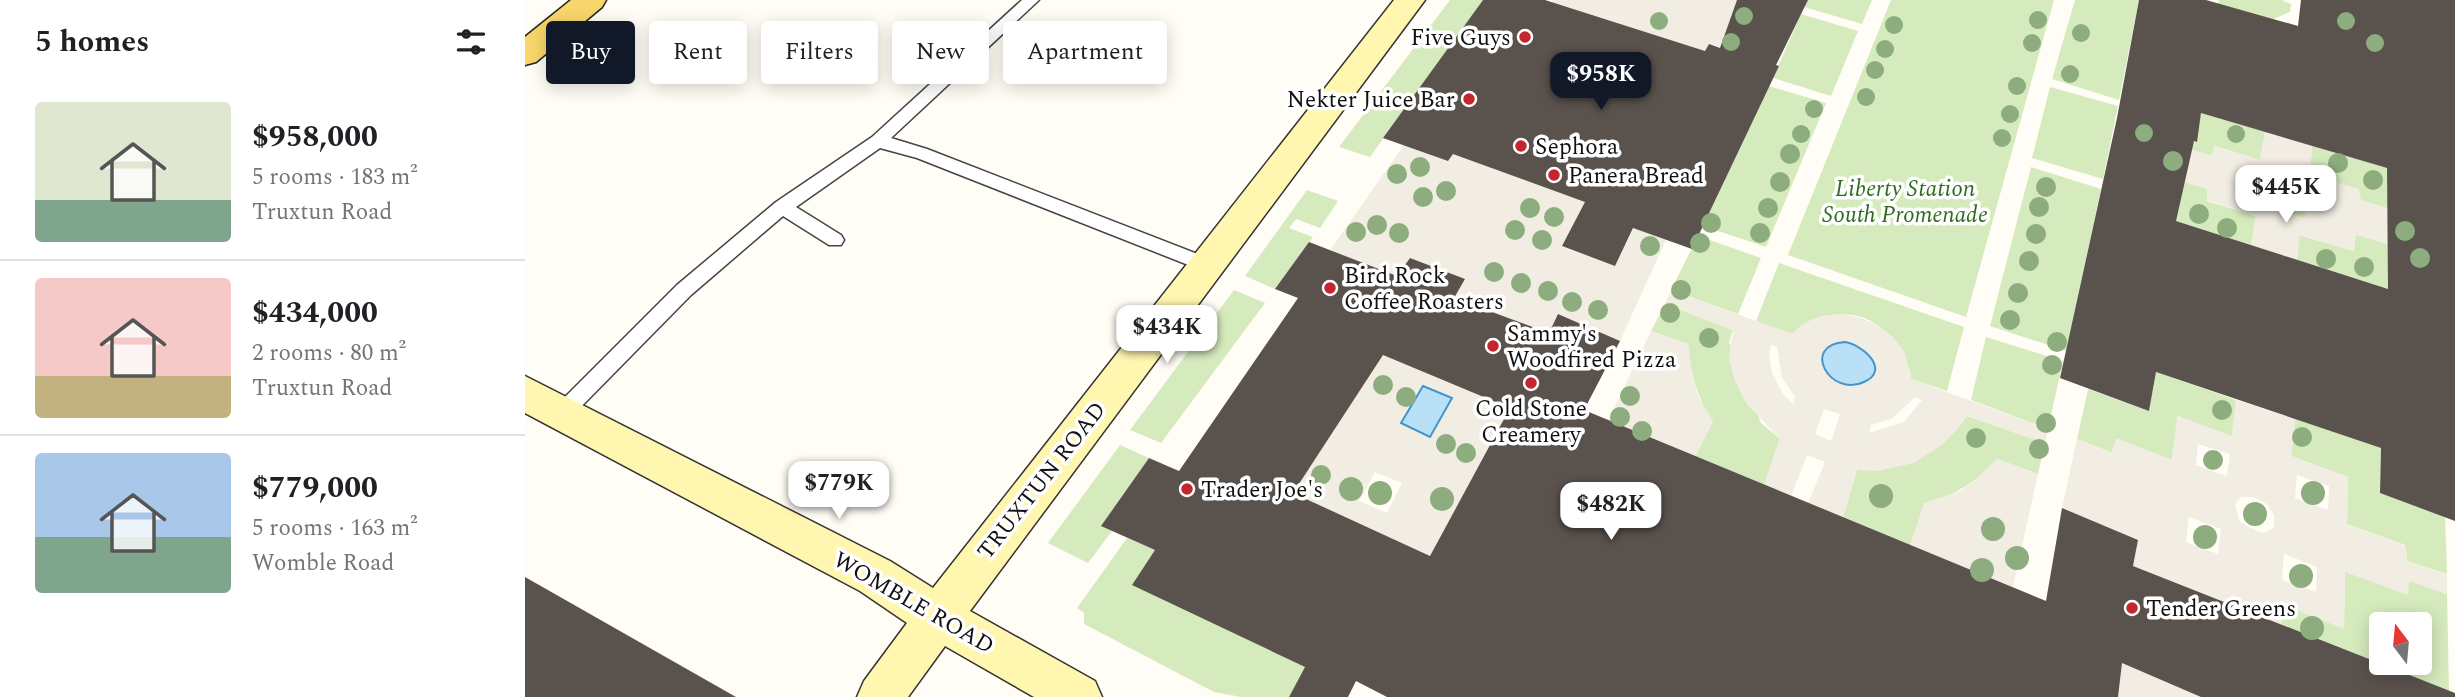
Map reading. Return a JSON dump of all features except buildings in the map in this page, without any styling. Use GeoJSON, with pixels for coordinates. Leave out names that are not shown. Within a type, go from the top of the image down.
{"type":"FeatureCollection","features":[{"type":"Feature","properties":{"kind":"main road"},"geometry":{"type":"LineString","coordinates":[[525,54],[591,0]]}},
{"type":"Feature","properties":{"kind":"street","name":"TRUXTUN ROAD"},"geometry":{"type":"LineString","coordinates":[[880,697],[937,617],[1410,0]]}},
{"type":"Feature","properties":{"kind":"street","name":"WOMBLE ROAD"},"geometry":{"type":"LineString","coordinates":[[525,393],[875,576],[937,617],[1079,697]]}},
{"type":"Feature","properties":{"kind":"lane"},"geometry":{"type":"LineString","coordinates":[[562,413],[684,290],[782,207],[878,141],[1031,0]]}},
{"type":"Feature","properties":{"kind":"lane"},"geometry":{"type":"LineString","coordinates":[[878,141],[921,153],[1207,265]]}},
{"type":"Feature","properties":{"kind":"lane"},"geometry":{"type":"LineString","coordinates":[[782,207],[835,240]]}},
{"type":"Feature","properties":{"kind":"green space"},"geometry":{"type":"Polygon","coordinates":[[[1450,0],[1483,0],[1370,157],[1339,147],[1450,0]]]}},
{"type":"Feature","properties":{"kind":"green space"},"geometry":{"type":"Polygon","coordinates":[[[1808,0],[1872,0],[1862,24],[1804,7],[1808,0]]]}},
{"type":"Feature","properties":{"kind":"green space","name":"Liberty Station South Promenade"},"geometry":{"type":"Polygon","coordinates":[[[1891,0],[2054,0],[1966,317],[1788,255],[1891,0]]]}},
{"type":"Feature","properties":{"kind":"green space"},"geometry":{"type":"Polygon","coordinates":[[[2075,0],[2139,0],[2119,100],[2052,79],[2075,0]]]}},
{"type":"Feature","properties":{"kind":"green space"},"geometry":{"type":"Polygon","coordinates":[[[2219,0],[2282,0],[2291,4],[2290,12],[2273,19],[2218,4],[2219,0]]]}},
{"type":"Feature","properties":{"kind":"green space"},"geometry":{"type":"Polygon","coordinates":[[[1801,14],[1858,31],[1831,96],[1773,78],[1801,14]]]}},
{"type":"Feature","properties":{"kind":"green space"},"geometry":{"type":"Polygon","coordinates":[[[1769,86],[1826,103],[1766,247],[1703,226],[1769,86]]]}},
{"type":"Feature","properties":{"kind":"green space"},"geometry":{"type":"Polygon","coordinates":[[[2050,87],[2118,106],[2103,179],[2032,158],[2050,87]]]}},
{"type":"Feature","properties":{"kind":"green space"},"geometry":{"type":"Polygon","coordinates":[[[2201,113],[2265,132],[2260,160],[2215,146],[2212,156],[2151,138],[2138,124],[2196,142],[2201,113]]]}},
{"type":"Feature","properties":{"kind":"green space"},"geometry":{"type":"Polygon","coordinates":[[[2312,146],[2387,168],[2387,199],[2442,216],[2441,225],[2360,200],[2310,175],[2312,146]]]}},
{"type":"Feature","properties":{"kind":"green space"},"geometry":{"type":"Polygon","coordinates":[[[2031,167],[2101,189],[2066,351],[1990,326],[2031,167]]]}},
{"type":"Feature","properties":{"kind":"green space"},"geometry":{"type":"Polygon","coordinates":[[[2148,171],[2208,189],[2207,201],[2256,216],[2251,245],[2176,221],[2148,171]]]}},
{"type":"Feature","properties":{"kind":"green space"},"geometry":{"type":"Polygon","coordinates":[[[2261,171],[2309,186],[2305,218],[2257,204],[2261,171]]]}},
{"type":"Feature","properties":{"kind":"green space"},"geometry":{"type":"Polygon","coordinates":[[[1307,190],[1338,201],[1320,228],[1296,219],[1289,228],[1313,237],[1275,289],[1245,276],[1307,190]]]}},
{"type":"Feature","properties":{"kind":"green space"},"geometry":{"type":"Polygon","coordinates":[[[2355,234],[2441,260],[2388,289],[2297,260],[2299,235],[2354,251],[2355,234]]]}},
{"type":"Feature","properties":{"kind":"green space"},"geometry":{"type":"Polygon","coordinates":[[[1698,236],[1761,258],[1738,314],[1671,290],[1698,236]]]}},
{"type":"Feature","properties":{"kind":"green space"},"geometry":{"type":"Polygon","coordinates":[[[1779,263],[1964,327],[1947,391],[1911,379],[1907,364],[1885,333],[1867,319],[1845,314],[1833,315],[1811,322],[1792,334],[1756,321],[1779,263]]]}},
{"type":"Feature","properties":{"kind":"green space"},"geometry":{"type":"Polygon","coordinates":[[[1234,290],[1265,303],[1161,443],[1130,430],[1234,290]]]}},
{"type":"Feature","properties":{"kind":"green space"},"geometry":{"type":"Polygon","coordinates":[[[1665,304],[1733,330],[1729,342],[1761,423],[1780,439],[1764,485],[1695,457],[1713,421],[1695,384],[1688,344],[1651,331],[1665,304]]]}},
{"type":"Feature","properties":{"kind":"green space"},"geometry":{"type":"Polygon","coordinates":[[[1986,337],[2063,361],[2048,429],[1971,400],[1986,337]]]}},
{"type":"Feature","properties":{"kind":"green space"},"geometry":{"type":"Polygon","coordinates":[[[2156,372],[2236,400],[2232,437],[2178,416],[2172,460],[2117,439],[2112,453],[2077,439],[2088,389],[2149,411],[2156,372]]]}},
{"type":"Feature","properties":{"kind":"green space"},"geometry":{"type":"Polygon","coordinates":[[[1967,416],[2045,443],[2038,474],[1997,459],[1964,487],[1925,503],[1910,545],[1843,517],[1857,470],[1891,467],[1919,458],[1945,441],[1967,416]]]}},
{"type":"Feature","properties":{"kind":"green space"},"geometry":{"type":"Polygon","coordinates":[[[2295,419],[2381,448],[2380,493],[2445,517],[2447,574],[2407,561],[2405,545],[2347,524],[2348,477],[2291,456],[2295,419]]]}},
{"type":"Feature","properties":{"kind":"green space"},"geometry":{"type":"Polygon","coordinates":[[[1120,445],[1149,458],[1102,525],[1112,531],[1088,563],[1048,543],[1120,445]]]}},
{"type":"Feature","properties":{"kind":"green space"},"geometry":{"type":"Polygon","coordinates":[[[1127,538],[1155,550],[1133,584],[1305,667],[1289,697],[1241,697],[1214,692],[1084,624],[1084,613],[1077,608],[1127,538]]]}},
{"type":"Feature","properties":{"kind":"green space"},"geometry":{"type":"Polygon","coordinates":[[[2345,571],[2407,594],[2408,580],[2447,594],[2449,691],[2411,676],[2433,676],[2433,612],[2369,612],[2369,660],[2281,625],[2284,605],[2344,628],[2345,571]]]}},
{"type":"Feature","properties":{"kind":"shaded area"},"geometry":{"type":"Polygon","coordinates":[[[1553,0],[1737,0],[1735,6],[1754,58],[1709,44],[1701,58],[1696,48],[1565,6],[1546,10],[1553,0]]]}},
{"type":"Feature","properties":{"kind":"shaded area"},"geometry":{"type":"Polygon","coordinates":[[[2265,132],[2312,146],[2310,175],[2359,189],[2361,200],[2441,225],[2441,260],[2356,235],[2354,251],[2300,235],[2297,260],[2251,245],[2256,216],[2207,200],[2207,189],[2148,171],[2150,137],[2212,156],[2214,146],[2260,160],[2265,132]],[[2261,172],[2257,204],[2305,218],[2308,186],[2261,172]]]}},
{"type":"Feature","properties":{"kind":"shaded area"},"geometry":{"type":"Polygon","coordinates":[[[1459,144],[1587,202],[1562,247],[1615,265],[1634,228],[1666,240],[1620,341],[1559,314],[1549,333],[1454,298],[1464,279],[1410,258],[1397,276],[1330,250],[1404,145],[1459,144]]]}},
{"type":"Feature","properties":{"kind":"shaded area"},"geometry":{"type":"Polygon","coordinates":[[[1671,290],[1792,334],[1804,323],[1821,316],[1839,314],[1858,317],[1878,325],[1893,337],[1905,353],[1911,379],[2048,429],[2045,443],[1967,416],[1943,444],[1914,463],[1877,471],[1857,470],[1843,517],[1808,503],[1825,462],[1807,455],[1791,496],[1764,485],[1780,439],[1746,403],[1735,381],[1729,359],[1733,330],[1665,304],[1671,290]],[[1838,342],[1825,350],[1874,366],[1872,358],[1861,347],[1838,342]],[[1771,345],[1769,355],[1772,373],[1783,394],[1793,404],[1795,397],[1782,378],[1777,347],[1771,345]],[[1915,397],[1893,418],[1871,425],[1869,433],[1904,422],[1922,400],[1915,397]],[[1824,409],[1815,434],[1831,441],[1840,414],[1824,409]]]}},
{"type":"Feature","properties":{"kind":"shaded area"},"geometry":{"type":"Polygon","coordinates":[[[1289,316],[1510,408],[1430,556],[1293,493],[1289,316]],[[1375,472],[1359,501],[1387,513],[1402,483],[1375,472]]]}},
{"type":"Feature","properties":{"kind":"shaded area"},"geometry":{"type":"Polygon","coordinates":[[[1651,331],[1688,344],[1698,396],[1713,421],[1695,457],[1608,421],[1651,331]]]}},
{"type":"Feature","properties":{"kind":"shaded area"},"geometry":{"type":"Polygon","coordinates":[[[2236,400],[2295,419],[2291,456],[2348,477],[2347,524],[2406,546],[2407,561],[2447,574],[2447,594],[2409,581],[2408,595],[2345,572],[2344,629],[2284,605],[2281,625],[2133,566],[2138,540],[2062,508],[2077,439],[2111,453],[2116,439],[2172,460],[2177,416],[2232,436],[2236,400]],[[2198,444],[2196,465],[2227,476],[2230,454],[2198,444]],[[2297,475],[2295,498],[2328,510],[2329,486],[2297,475]],[[2241,497],[2235,505],[2240,522],[2259,532],[2266,532],[2274,527],[2274,515],[2267,504],[2253,497],[2241,497]],[[2189,517],[2186,542],[2218,554],[2221,529],[2189,517]],[[2284,554],[2282,580],[2316,592],[2317,567],[2284,554]]]}},
{"type":"Feature","properties":{"kind":"shaded area"},"geometry":{"type":"Polygon","coordinates":[[[1997,459],[2038,474],[2013,587],[1910,545],[1924,503],[1960,491],[1997,459]]]}},
{"type":"Feature","properties":{"kind":"shaded area"},"geometry":{"type":"Polygon","coordinates":[[[2122,663],[2201,697],[2118,697],[2122,663]]]}},
{"type":"Feature","properties":{"kind":"water"},"geometry":{"type":"Polygon","coordinates":[[[1845,342],[1866,353],[1875,365],[1872,377],[1864,382],[1852,385],[1840,383],[1825,369],[1822,360],[1824,352],[1832,345],[1845,342]]]}},
{"type":"Feature","properties":{"kind":"water"},"geometry":{"type":"Polygon","coordinates":[[[1423,386],[1452,398],[1430,437],[1401,423],[1423,386]]]}},
{"type":"Feature","properties":{"kind":"place","name":"Five Guys"},"geometry":{"type":"Point","coordinates":[1525,37]}},
{"type":"Feature","properties":{"kind":"place","name":"Nekter Juice Bar"},"geometry":{"type":"Point","coordinates":[1469,99]}},
{"type":"Feature","properties":{"kind":"place","name":"Sephora"},"geometry":{"type":"Point","coordinates":[1521,146]}},
{"type":"Feature","properties":{"kind":"place","name":"Panera Bread"},"geometry":{"type":"Point","coordinates":[1554,175]}},
{"type":"Feature","properties":{"kind":"place","name":"Bird Rock Coffee Roasters"},"geometry":{"type":"Point","coordinates":[1330,288]}},
{"type":"Feature","properties":{"kind":"place","name":"Sammy's Woodfired Pizza"},"geometry":{"type":"Point","coordinates":[1493,346]}},
{"type":"Feature","properties":{"kind":"place","name":"Cold Stone Creamery"},"geometry":{"type":"Point","coordinates":[1531,383]}},
{"type":"Feature","properties":{"kind":"place","name":"Trader Joe's"},"geometry":{"type":"Point","coordinates":[1187,489]}},
{"type":"Feature","properties":{"kind":"place","name":"Tender Greens"},"geometry":{"type":"Point","coordinates":[2132,608]}}]}
